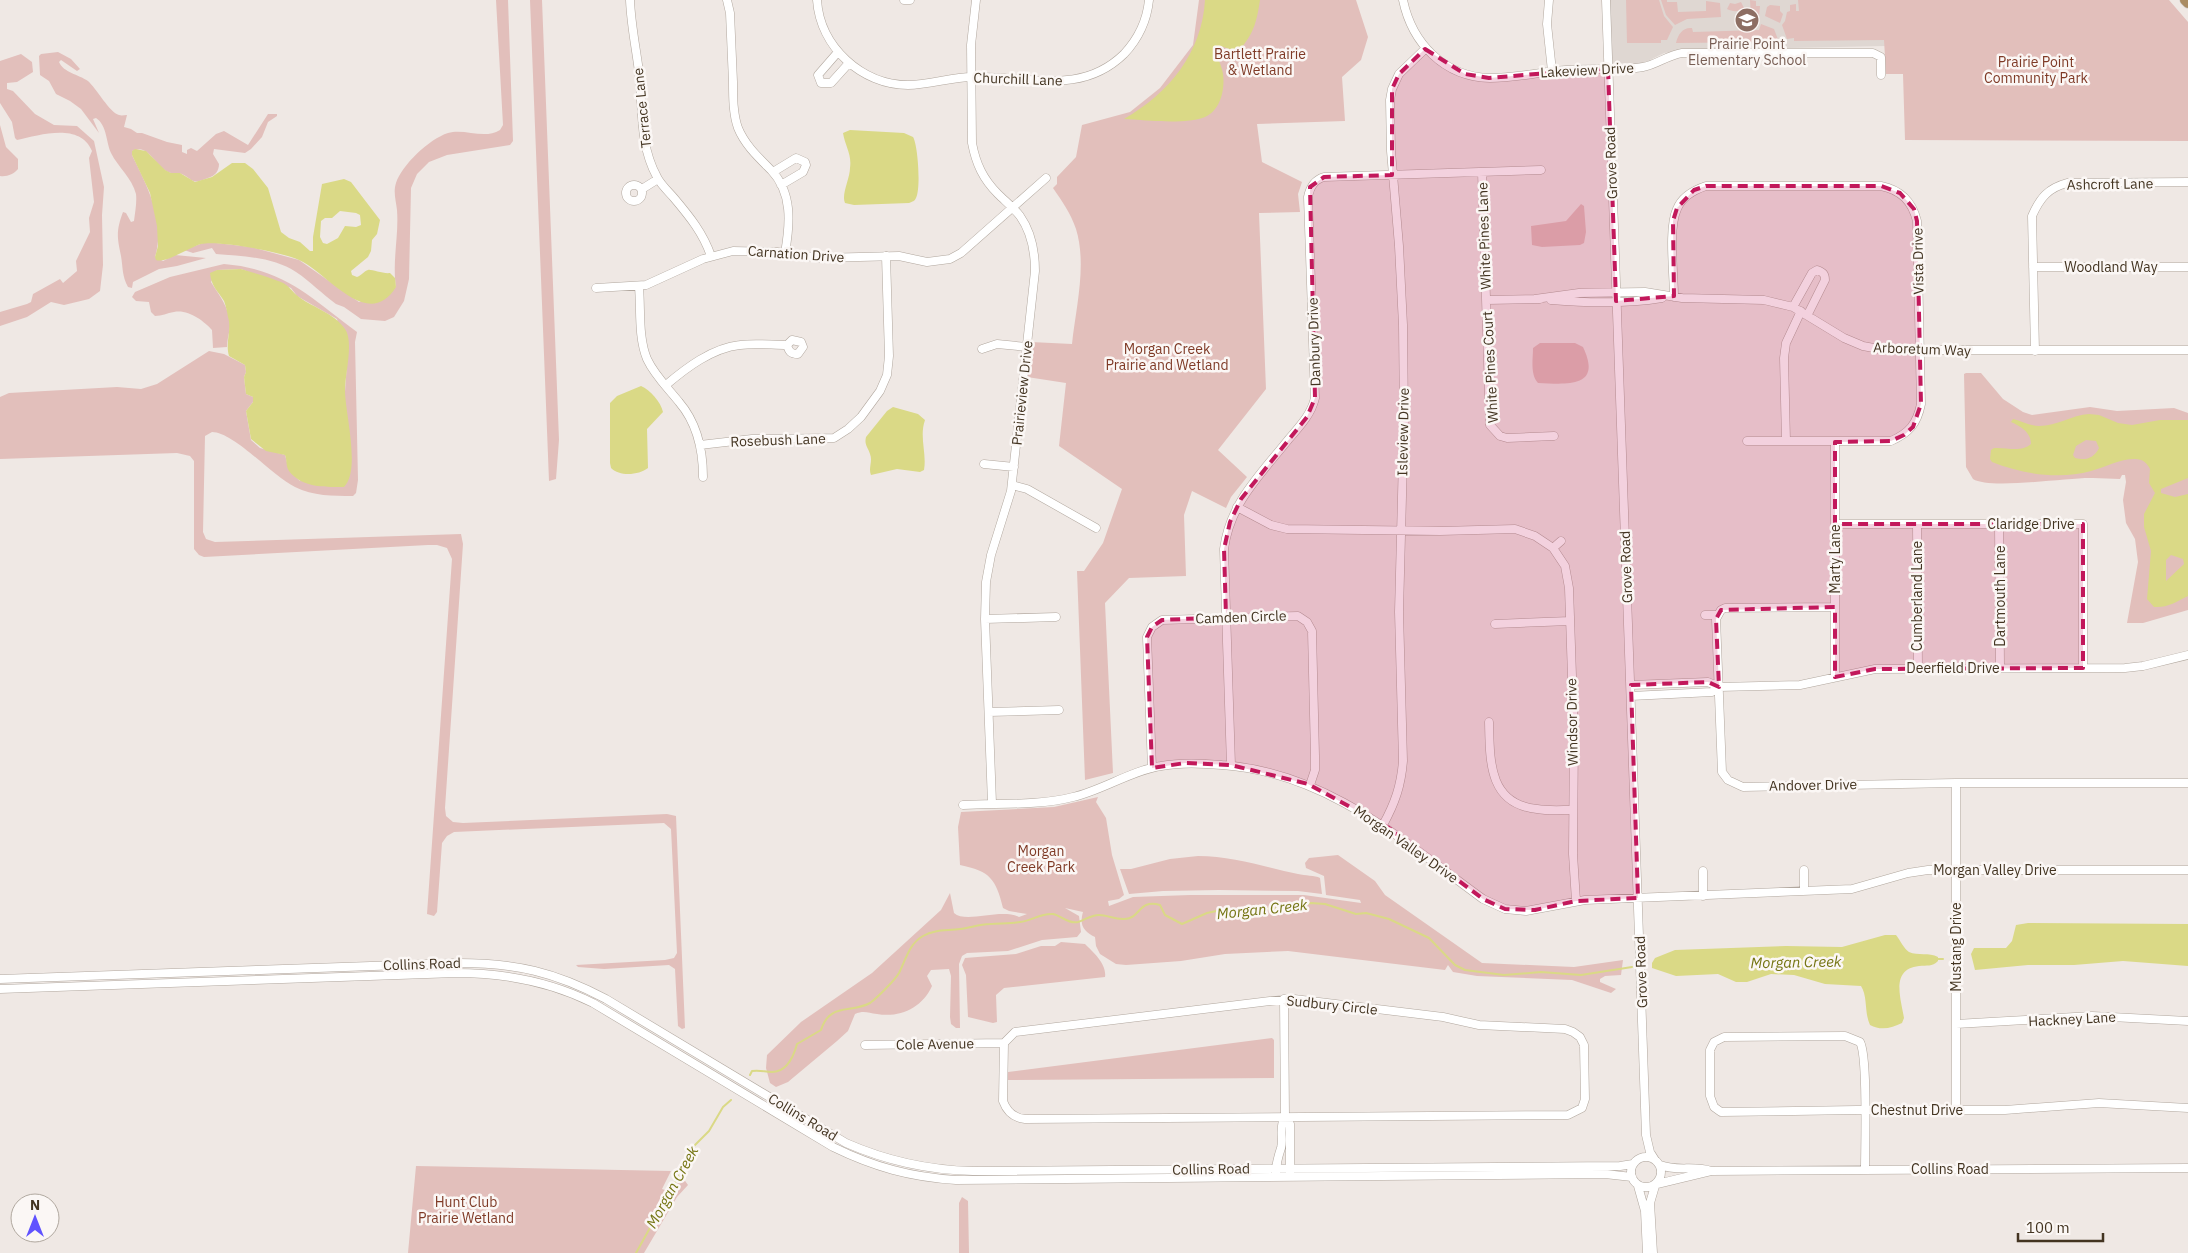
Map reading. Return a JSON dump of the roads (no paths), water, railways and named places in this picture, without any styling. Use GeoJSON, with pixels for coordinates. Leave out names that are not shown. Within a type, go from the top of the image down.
{"type":"FeatureCollection","features":[{"type":"Feature","properties":{"kind":"main road"},"geometry":{"type":"LineString","coordinates":[[2185,0],[2188,3]]}},
{"type":"Feature","properties":{"kind":"street","name":"Terrace Lane"},"geometry":{"type":"LineString","coordinates":[[630,0],[640,87],[643,139],[650,164],[658,179],[705,238],[711,256]]}},
{"type":"Feature","properties":{"kind":"street"},"geometry":{"type":"LineString","coordinates":[[727,0],[730,19],[734,108],[738,127],[746,142],[773,172],[781,185],[789,205],[790,222],[785,253]]}},
{"type":"Feature","properties":{"kind":"street","name":"Churchill Lane"},"geometry":{"type":"LineString","coordinates":[[818,0],[822,24],[838,52],[849,63],[868,75],[888,83],[905,85],[971,76],[1052,81],[1074,80],[1095,74],[1115,62],[1130,47],[1141,30],[1149,0]]}},
{"type":"Feature","properties":{"kind":"street"},"geometry":{"type":"LineString","coordinates":[[904,0],[910,0]]}},
{"type":"Feature","properties":{"kind":"street","name":"Prairieview Drive"},"geometry":{"type":"LineString","coordinates":[[976,0],[972,25],[972,143],[977,164],[987,182],[1023,220],[1031,236],[1035,254],[1035,271],[1012,485],[988,569],[985,619],[992,803]]}},
{"type":"Feature","properties":{"kind":"street","name":"Lakeview Drive"},"geometry":{"type":"LineString","coordinates":[[1403,0],[1406,15],[1425,49],[1443,64],[1465,74],[1489,78],[1552,71],[1641,68],[1674,54],[1682,53],[1873,53],[1881,57],[1882,75]]}},
{"type":"Feature","properties":{"kind":"street"},"geometry":{"type":"LineString","coordinates":[[1549,0],[1547,24],[1552,71]]}},
{"type":"Feature","properties":{"kind":"street","name":"Grove Road"},"geometry":{"type":"LineString","coordinates":[[1606,0],[1646,1135],[1650,1152],[1658,1162]]}},
{"type":"Feature","properties":{"kind":"street","name":"Isleview Drive"},"geometry":{"type":"LineString","coordinates":[[1383,824],[1394,805],[1401,783],[1403,761],[1399,613],[1404,419],[1403,329],[1399,246],[1392,175],[1390,100],[1392,89],[1399,74],[1425,49]]}},
{"type":"Feature","properties":{"kind":"street"},"geometry":{"type":"LineString","coordinates":[[838,52],[820,71],[818,75],[821,83],[831,83],[849,63]]}},
{"type":"Feature","properties":{"kind":"street"},"geometry":{"type":"LineString","coordinates":[[773,172],[796,158],[805,162],[806,165],[803,172],[781,185]]}},
{"type":"Feature","properties":{"kind":"street","name":"Danbury Drive"},"geometry":{"type":"LineString","coordinates":[[1231,765],[1224,549],[1227,532],[1236,507],[1307,417],[1315,398],[1308,197],[1310,187],[1317,180],[1324,177],[1541,170]]}},
{"type":"Feature","properties":{"kind":"street","name":"White Pines Lane"},"geometry":{"type":"LineString","coordinates":[[1482,172],[1486,300]]}},
{"type":"Feature","properties":{"kind":"street","name":"Carnation Drive"},"geometry":{"type":"LineString","coordinates":[[596,288],[639,287],[658,281],[711,256],[744,250],[820,258],[886,256],[928,262],[950,259],[961,253],[1046,178]]}},
{"type":"Feature","properties":{"kind":"street"},"geometry":{"type":"LineString","coordinates":[[642,189],[658,179]]}},
{"type":"Feature","properties":{"kind":"street","name":"Ashcroft Lane"},"geometry":{"type":"LineString","coordinates":[[2035,351],[2032,216],[2040,198],[2056,186],[2067,183],[2188,182]]}},
{"type":"Feature","properties":{"kind":"street","name":"Vista Drive"},"geometry":{"type":"LineString","coordinates":[[1671,297],[1673,221],[1677,208],[1685,197],[1694,190],[1706,186],[1881,186],[1895,190],[1908,200],[1914,209],[1917,221],[1921,404],[1918,416],[1912,427],[1904,435],[1891,441],[1747,442]]}},
{"type":"Feature","properties":{"kind":"street","name":"Rosebush Lane"},"geometry":{"type":"LineString","coordinates":[[700,445],[752,439],[834,438],[861,417],[880,391],[887,375],[889,356],[886,256]]}},
{"type":"Feature","properties":{"kind":"street","name":"Woodland Way"},"geometry":{"type":"LineString","coordinates":[[2033,266],[2188,267]]}},
{"type":"Feature","properties":{"kind":"street"},"geometry":{"type":"LineString","coordinates":[[1786,441],[1784,358],[1786,343],[1801,311],[1812,273],[1817,270],[1822,271],[1825,275],[1825,280],[1801,311]]}},
{"type":"Feature","properties":{"kind":"street"},"geometry":{"type":"LineString","coordinates":[[639,287],[644,350],[654,373],[681,403],[692,422],[700,445],[703,477]]}},
{"type":"Feature","properties":{"kind":"street","name":"Arboretum Way"},"geometry":{"type":"LineString","coordinates":[[1535,299],[1579,293],[1616,292],[1645,292],[1671,297]]}},
{"type":"Feature","properties":{"kind":"street","name":"Arboretum Way"},"geometry":{"type":"LineString","coordinates":[[1486,300],[1535,299],[1581,302],[1671,297],[1764,300],[1801,311],[1844,338],[1863,346],[1884,350],[2188,350]]}},
{"type":"Feature","properties":{"kind":"street","name":"White Pines Court"},"geometry":{"type":"LineString","coordinates":[[1486,300],[1490,425],[1500,436],[1507,438],[1554,436]]}},
{"type":"Feature","properties":{"kind":"street"},"geometry":{"type":"LineString","coordinates":[[982,349],[997,344],[1027,347]]}},
{"type":"Feature","properties":{"kind":"street"},"geometry":{"type":"LineString","coordinates":[[666,386],[685,369],[720,351],[740,345],[787,345]]}},
{"type":"Feature","properties":{"kind":"street","name":"Marty Lane"},"geometry":{"type":"LineString","coordinates":[[1835,442],[1836,677]]}},
{"type":"Feature","properties":{"kind":"street"},"geometry":{"type":"LineString","coordinates":[[984,464],[1014,467]]}},
{"type":"Feature","properties":{"kind":"street"},"geometry":{"type":"LineString","coordinates":[[1012,485],[1027,489],[1096,528]]}},
{"type":"Feature","properties":{"kind":"street","name":"Windsor Drive"},"geometry":{"type":"LineString","coordinates":[[1236,507],[1280,528],[1515,529],[1535,536],[1553,548],[1561,559],[1567,574],[1574,735],[1572,810],[1576,901]]}},
{"type":"Feature","properties":{"kind":"street","name":"Claridge Drive"},"geometry":{"type":"LineString","coordinates":[[1835,524],[2082,524],[2083,668]]}},
{"type":"Feature","properties":{"kind":"street","name":"Cumberland Lane"},"geometry":{"type":"LineString","coordinates":[[1917,524],[1918,669]]}},
{"type":"Feature","properties":{"kind":"street","name":"Dartmouth Lane"},"geometry":{"type":"LineString","coordinates":[[1999,524],[2000,668]]}},
{"type":"Feature","properties":{"kind":"street"},"geometry":{"type":"LineString","coordinates":[[1553,548],[1561,541]]}},
{"type":"Feature","properties":{"kind":"street"},"geometry":{"type":"LineString","coordinates":[[1705,615],[1717,614],[1725,608],[1835,607]]}},
{"type":"Feature","properties":{"kind":"street","name":"Andover Drive"},"geometry":{"type":"LineString","coordinates":[[1717,614],[1722,772],[1728,780],[1735,784],[1744,787],[1956,783],[2188,783]]}},
{"type":"Feature","properties":{"kind":"street","name":"Camden Circle"},"geometry":{"type":"LineString","coordinates":[[1152,768],[1147,638],[1152,626],[1162,620],[1298,616],[1307,622],[1312,631],[1316,756],[1315,770],[1310,785]]}},
{"type":"Feature","properties":{"kind":"street"},"geometry":{"type":"LineString","coordinates":[[985,619],[1056,617]]}},
{"type":"Feature","properties":{"kind":"street"},"geometry":{"type":"LineString","coordinates":[[1494,624],[1570,621]]}},
{"type":"Feature","properties":{"kind":"street","name":"Deerfield Drive"},"geometry":{"type":"LineString","coordinates":[[1719,687],[1800,685],[1875,669],[2143,666],[2188,655]]}},
{"type":"Feature","properties":{"kind":"street"},"geometry":{"type":"LineString","coordinates":[[1631,685],[1708,682],[1719,687]]}},
{"type":"Feature","properties":{"kind":"street"},"geometry":{"type":"LineString","coordinates":[[1631,696],[1712,692],[1719,687]]}},
{"type":"Feature","properties":{"kind":"street"},"geometry":{"type":"LineString","coordinates":[[989,712],[1059,710]]}},
{"type":"Feature","properties":{"kind":"street"},"geometry":{"type":"LineString","coordinates":[[1489,722],[1492,772],[1497,786],[1508,798],[1522,806],[1537,810],[1572,810]]}},
{"type":"Feature","properties":{"kind":"street","name":"Morgan Valley Drive"},"geometry":{"type":"LineString","coordinates":[[963,805],[1050,801],[1071,798],[1099,790],[1152,768],[1186,763],[1231,765],[1264,770],[1310,785],[1348,803],[1383,824],[1476,894],[1494,905],[1515,910],[1526,910],[1576,901],[1852,889],[1917,871],[2188,870]]}},
{"type":"Feature","properties":{"kind":"street","name":"Mustang Drive"},"geometry":{"type":"LineString","coordinates":[[1956,783],[1956,1111]]}},
{"type":"Feature","properties":{"kind":"street"},"geometry":{"type":"LineString","coordinates":[[1804,870],[1804,891]]}},
{"type":"Feature","properties":{"kind":"street"},"geometry":{"type":"LineString","coordinates":[[1703,871],[1704,896]]}},
{"type":"Feature","properties":{"kind":"street","name":"Collins Road"},"geometry":{"type":"LineString","coordinates":[[0,979],[448,963],[509,965],[551,974],[586,989],[846,1143],[883,1158],[906,1164],[948,1170],[1620,1166],[1636,1162]]}},
{"type":"Feature","properties":{"kind":"street","name":"Collins Road"},"geometry":{"type":"LineString","coordinates":[[0,989],[456,973],[502,975],[542,982],[577,996],[833,1147],[880,1167],[910,1175],[956,1180],[1605,1174],[1632,1178]]}},
{"type":"Feature","properties":{"kind":"street"},"geometry":{"type":"LineString","coordinates":[[1276,1178],[1278,1152],[1281,1148],[1280,1125],[1285,1116],[1284,1000]]}},
{"type":"Feature","properties":{"kind":"street","name":"Sudbury Circle"},"geometry":{"type":"LineString","coordinates":[[1284,1000],[1443,1017],[1479,1025],[1565,1029],[1580,1037],[1584,1045],[1585,1099],[1582,1108],[1568,1115],[1018,1118],[1005,1108],[1003,1101],[1004,1043],[1012,1034],[1024,1030],[1284,1000]]}},
{"type":"Feature","properties":{"kind":"street","name":"Hackney Lane"},"geometry":{"type":"LineString","coordinates":[[1956,1024],[2092,1016],[2188,1021]]}},
{"type":"Feature","properties":{"kind":"street"},"geometry":{"type":"LineString","coordinates":[[1707,1036],[1714,1042],[1724,1037],[1845,1036],[1860,1042],[1864,1052],[1865,1170]]}},
{"type":"Feature","properties":{"kind":"street","name":"Chestnut Drive"},"geometry":{"type":"LineString","coordinates":[[1714,1042],[1710,1050],[1710,1096],[1714,1107],[1721,1112],[2005,1110],[2099,1103],[2188,1108]]}},
{"type":"Feature","properties":{"kind":"street","name":"Cole Avenue"},"geometry":{"type":"LineString","coordinates":[[865,1045],[1004,1043]]}},
{"type":"Feature","properties":{"kind":"street"},"geometry":{"type":"LineString","coordinates":[[1285,1116],[1290,1124],[1290,1178]]}},
{"type":"Feature","properties":{"kind":"street","name":"Grove Road"},"geometry":{"type":"LineString","coordinates":[[1636,1162],[1643,1150],[1646,1135]]}},
{"type":"Feature","properties":{"kind":"street"},"geometry":{"type":"LineString","coordinates":[[1647,1253],[1645,1211],[1638,1186],[1632,1178],[1631,1170],[1636,1162],[1649,1157],[1658,1162],[1662,1175],[1656,1185],[1650,1203],[1654,1253]]}},
{"type":"Feature","properties":{"kind":"street","name":"Collins Road"},"geometry":{"type":"LineString","coordinates":[[1658,1162],[1672,1168],[1703,1168],[1711,1170],[2188,1168]]}},
{"type":"Feature","properties":{"kind":"street","name":"Collins Road"},"geometry":{"type":"LineString","coordinates":[[1656,1185],[1711,1170]]}},
{"type":"Feature","properties":{"kind":"street"},"geometry":{"type":"LineString","coordinates":[[1638,1186],[1645,1188],[1656,1185]]}},
{"type":"Feature","properties":{"kind":"water"},"geometry":{"type":"Polygon","coordinates":[[[1205,0],[1260,0],[1254,26],[1249,38],[1240,49],[1218,47],[1216,52],[1222,71],[1223,86],[1221,98],[1215,109],[1205,117],[1187,121],[1124,119],[1155,97],[1180,70],[1190,54],[1197,37],[1203,19],[1205,0]]]}},
{"type":"Feature","properties":{"kind":"water"},"geometry":{"type":"Polygon","coordinates":[[[850,130],[904,133],[913,137],[919,177],[918,193],[914,201],[909,203],[854,205],[845,203],[844,196],[850,172],[850,163],[843,133],[850,130]]]}},
{"type":"Feature","properties":{"kind":"water"},"geometry":{"type":"Polygon","coordinates":[[[135,149],[146,151],[165,170],[171,173],[180,173],[195,182],[212,177],[232,163],[245,163],[253,169],[268,188],[281,232],[289,238],[300,242],[310,251],[313,251],[313,237],[322,184],[344,179],[351,182],[380,220],[368,257],[351,271],[352,275],[357,277],[370,270],[390,273],[395,278],[396,287],[385,299],[373,304],[361,302],[299,260],[235,245],[201,244],[165,260],[156,260],[158,246],[157,226],[150,193],[132,155],[132,151],[135,149]],[[340,211],[332,218],[325,218],[321,221],[320,237],[323,243],[327,244],[338,238],[345,226],[356,227],[361,225],[360,215],[340,211]]]}},
{"type":"Feature","properties":{"kind":"water"},"geometry":{"type":"Polygon","coordinates":[[[241,269],[284,283],[299,297],[340,323],[348,335],[349,350],[345,390],[352,455],[349,479],[344,487],[314,485],[300,481],[287,468],[285,455],[266,451],[251,439],[246,411],[253,402],[253,397],[246,394],[245,365],[229,356],[229,322],[224,301],[213,285],[210,273],[217,270],[241,269]]]}},
{"type":"Feature","properties":{"kind":"water"},"geometry":{"type":"Polygon","coordinates":[[[641,386],[655,397],[663,412],[647,429],[648,468],[635,473],[619,473],[611,468],[610,463],[610,403],[617,396],[641,386]]]}},
{"type":"Feature","properties":{"kind":"water"},"geometry":{"type":"Polygon","coordinates":[[[893,407],[918,414],[925,420],[923,426],[924,470],[920,472],[897,469],[871,475],[871,457],[866,444],[866,437],[887,411],[893,407]]]}},
{"type":"Feature","properties":{"kind":"water"},"geometry":{"type":"Polygon","coordinates":[[[2089,414],[2099,415],[2118,423],[2132,425],[2160,420],[2188,420],[2188,478],[2161,489],[2161,493],[2175,497],[2188,494],[2188,596],[2163,607],[2154,607],[2147,599],[2151,551],[2144,527],[2144,514],[2155,493],[2149,483],[2150,469],[2144,462],[2138,459],[2129,459],[2079,474],[2054,475],[2016,470],[1992,462],[1990,459],[1991,450],[1994,448],[2018,449],[2031,444],[2027,433],[2011,422],[2013,419],[2032,425],[2046,426],[2089,414]],[[2086,440],[2076,446],[2073,455],[2075,458],[2089,458],[2099,448],[2096,441],[2086,440]],[[2171,555],[2166,560],[2166,581],[2184,564],[2183,559],[2171,555]]]}},
{"type":"Feature","properties":{"kind":"water"},"geometry":{"type":"Polygon","coordinates":[[[2028,923],[2188,924],[2188,966],[2123,961],[2074,965],[2028,965],[1975,970],[1971,954],[1974,948],[2006,948],[2012,941],[2016,925],[2028,923]]]}},
{"type":"Feature","properties":{"kind":"water"},"geometry":{"type":"Polygon","coordinates":[[[1885,935],[1896,935],[1909,952],[1938,957],[1938,961],[1934,964],[1910,968],[1904,973],[1901,979],[1900,994],[1904,1018],[1902,1023],[1886,1028],[1870,1025],[1865,995],[1861,986],[1825,984],[1794,975],[1771,974],[1747,982],[1736,982],[1718,974],[1676,976],[1652,968],[1655,958],[1675,950],[1786,946],[1842,947],[1885,935]]]}},
{"type":"Feature","properties":{"kind":"waterway","name":"Morgan Creek"},"geometry":{"type":"LineString","coordinates":[[750,1075],[752,1071],[772,1072],[782,1069],[792,1058],[797,1044],[821,1030],[825,1021],[835,1012],[863,1006],[873,1001],[897,976],[914,943],[923,936],[937,931],[1024,921],[1049,914],[1074,922],[1099,915],[1125,919],[1134,916],[1143,907],[1153,904],[1160,905],[1165,915],[1182,924],[1207,913],[1221,910],[1291,908],[1311,903],[1325,904],[1356,914],[1366,913],[1389,919],[1429,938],[1455,965],[1465,970],[1504,975],[1541,972],[1581,975],[1632,967]]}},
{"type":"Feature","properties":{"kind":"waterway","name":"Morgan Creek"},"geometry":{"type":"LineString","coordinates":[[1936,959],[1943,959]]}},
{"type":"Feature","properties":{"kind":"waterway","name":"Morgan Creek"},"geometry":{"type":"LineString","coordinates":[[636,1253],[681,1172],[692,1148],[709,1131],[723,1107],[731,1100]]}},
{"type":"Feature","properties":{"kind":"place","name":"Prairie Point Elementary School"},"geometry":{"type":"Point","coordinates":[1747,20]}},
{"type":"Feature","properties":{"kind":"park label","name":"Bartlett Prairie & Wetland"},"geometry":{"type":"Point","coordinates":[1260,62]}},
{"type":"Feature","properties":{"kind":"park label","name":"Prairie Point Community Park"},"geometry":{"type":"Point","coordinates":[2036,70]}},
{"type":"Feature","properties":{"kind":"park label","name":"Morgan Creek Prairie and Wetland"},"geometry":{"type":"Point","coordinates":[1167,358]}},
{"type":"Feature","properties":{"kind":"park label","name":"Morgan Creek Park"},"geometry":{"type":"Point","coordinates":[1041,860]}},
{"type":"Feature","properties":{"kind":"park label","name":"Hunt Club Prairie Wetland"},"geometry":{"type":"Point","coordinates":[466,1210]}}]}
